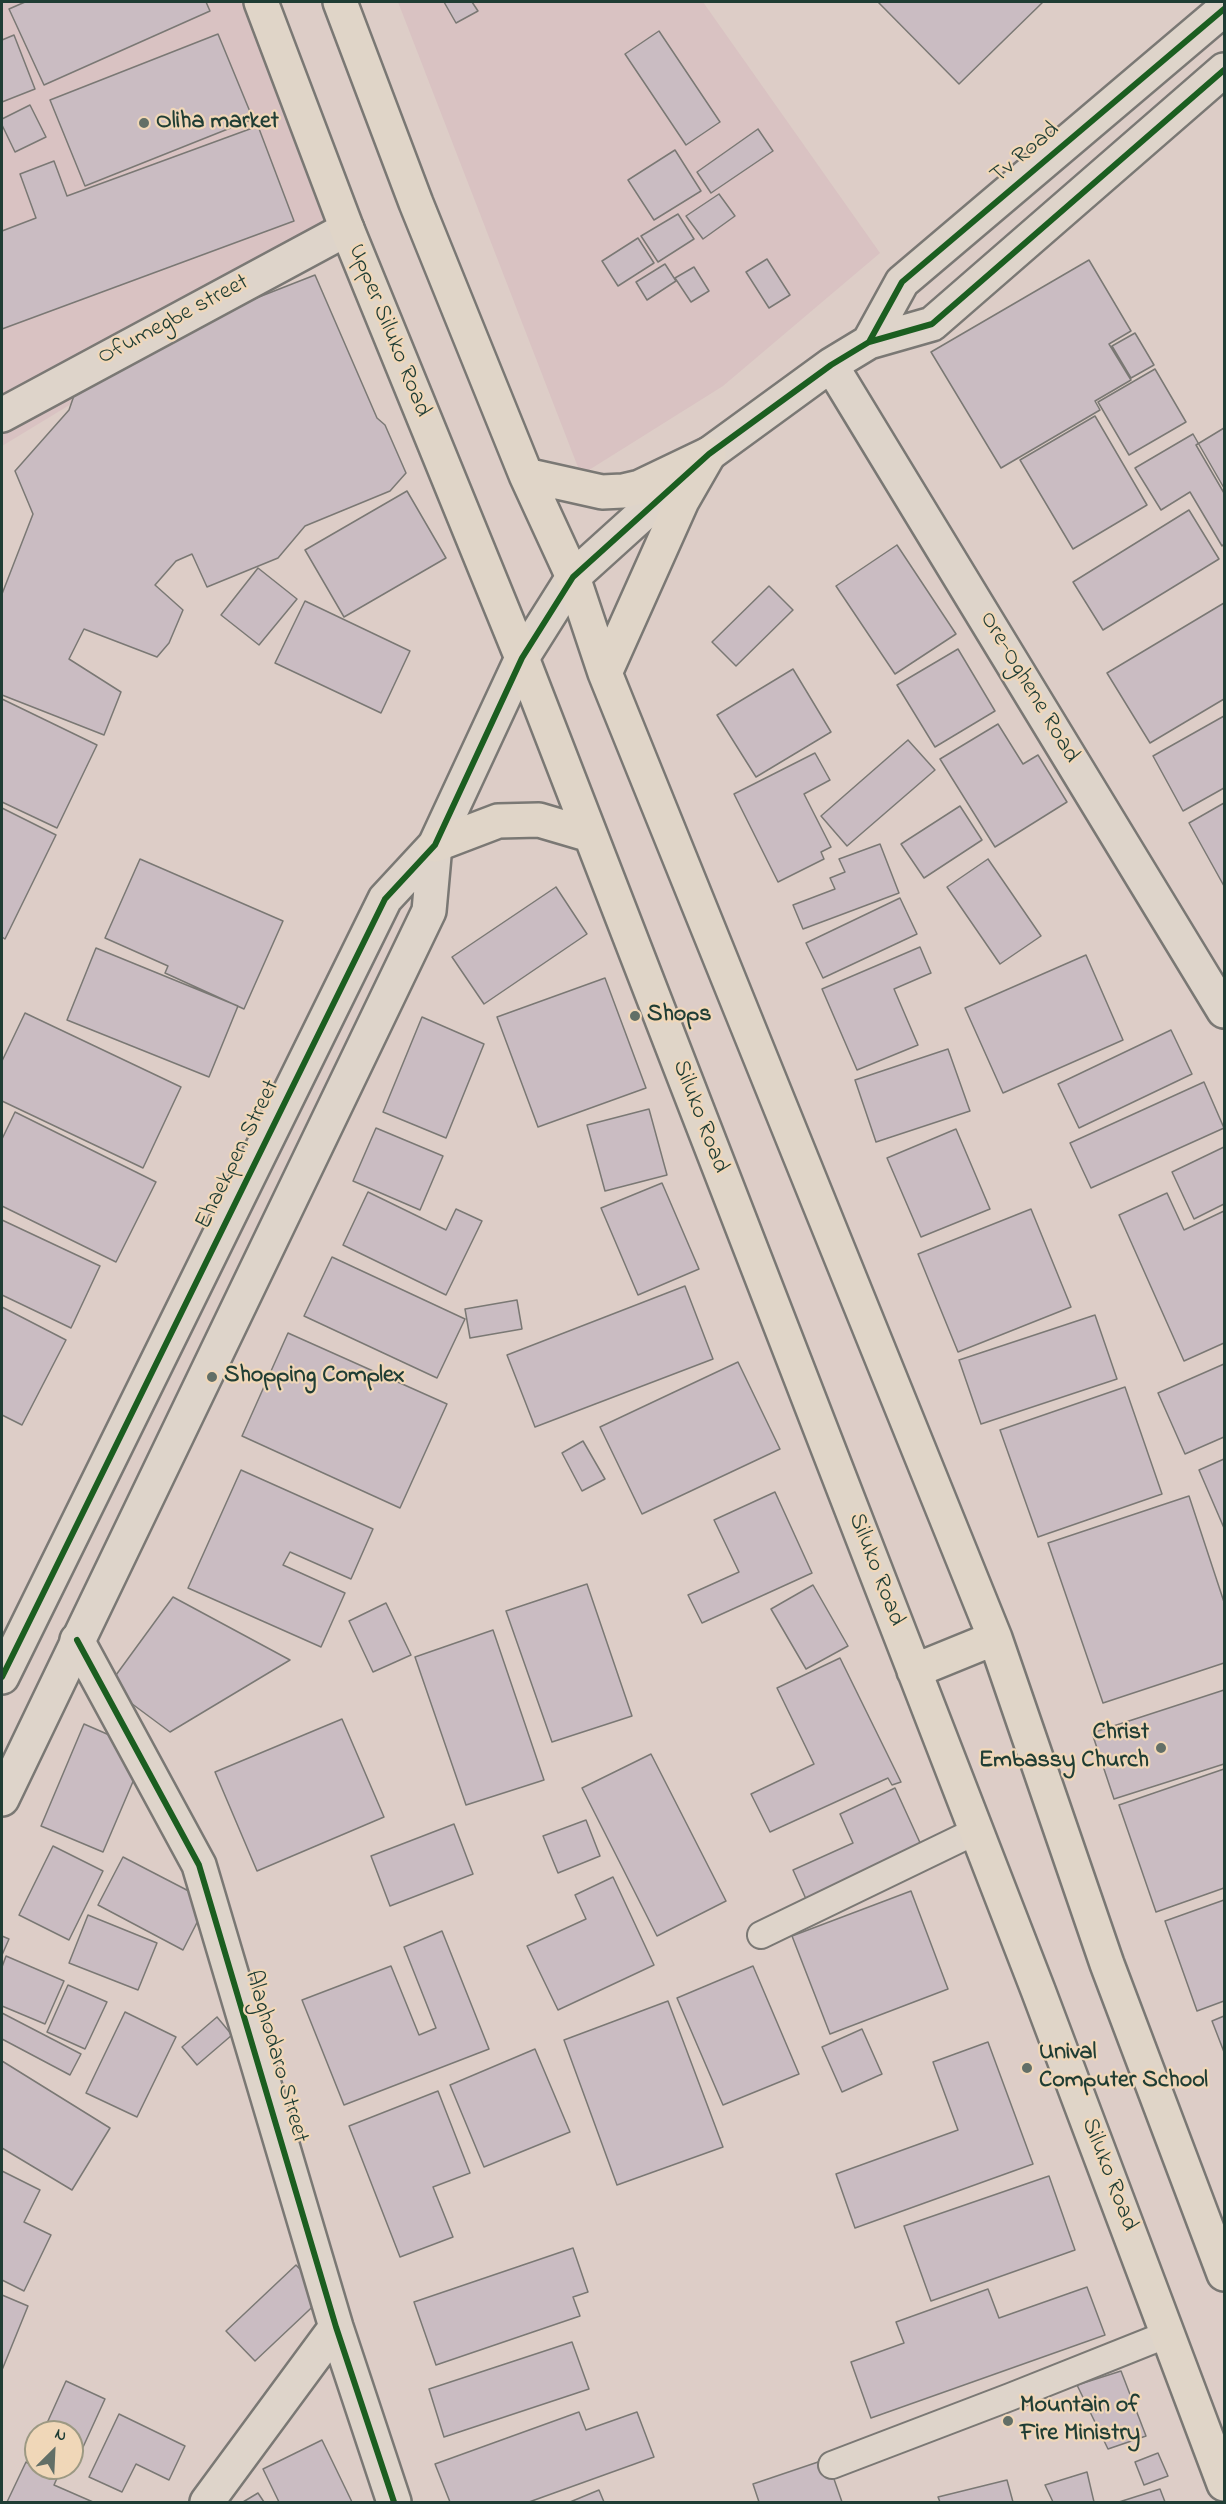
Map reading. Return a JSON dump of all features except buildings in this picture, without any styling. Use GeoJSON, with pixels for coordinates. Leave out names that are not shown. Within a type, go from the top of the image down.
{"type":"FeatureCollection","features":[{"type":"Feature","properties":{"kind":"main road","name":"Upper Siluko Road"},"geometry":{"type":"LineString","coordinates":[[261,2],[347,229],[522,658]]}},
{"type":"Feature","properties":{"kind":"main road"},"geometry":{"type":"LineString","coordinates":[[340,2],[416,203],[526,475],[573,577],[605,672],[995,1638],[1107,1964],[1224,2274]]}},
{"type":"Feature","properties":{"kind":"main road"},"geometry":{"type":"LineString","coordinates":[[526,475],[602,492],[623,490],[640,487],[709,454]]}},
{"type":"Feature","properties":{"kind":"main road"},"geometry":{"type":"LineString","coordinates":[[605,672],[682,501],[709,454]]}},
{"type":"Feature","properties":{"kind":"main road","name":"Siluko Road"},"geometry":{"type":"LineString","coordinates":[[522,658],[976,1831],[1224,2484]]}},
{"type":"Feature","properties":{"kind":"main road"},"geometry":{"type":"LineString","coordinates":[[435,845],[498,821],[538,820],[590,836]]}},
{"type":"Feature","properties":{"kind":"main road"},"geometry":{"type":"LineString","coordinates":[[914,1671],[995,1638]]}},
{"type":"Feature","properties":{"kind":"street","name":"Tv Road"},"geometry":{"type":"LineString","coordinates":[[869,342],[902,282],[1224,9]]}},
{"type":"Feature","properties":{"kind":"street"},"geometry":{"type":"LineString","coordinates":[[709,454],[831,365],[869,342],[932,324],[1224,70]]}},
{"type":"Feature","properties":{"kind":"street","name":"Ofumegbe street"},"geometry":{"type":"LineString","coordinates":[[2,412],[347,229]]}},
{"type":"Feature","properties":{"kind":"street","name":"Ore-Oghene Road"},"geometry":{"type":"LineString","coordinates":[[831,365],[1224,1011]]}},
{"type":"Feature","properties":{"kind":"street","name":"Ehaekpen Street"},"geometry":{"type":"LineString","coordinates":[[2,1677],[385,899],[435,845],[522,658],[573,577],[709,454]]}},
{"type":"Feature","properties":{"kind":"street","name":"Ehaekpen Street"},"geometry":{"type":"LineString","coordinates":[[2,1798],[429,911],[435,845]]}},
{"type":"Feature","properties":{"kind":"street","name":"Alaghodaro Street"},"geometry":{"type":"LineString","coordinates":[[77,1640],[199,1864],[336,2327],[394,2502]]}},
{"type":"Feature","properties":{"kind":"street"},"geometry":{"type":"LineString","coordinates":[[207,2502],[336,2327]]}},
{"type":"Feature","properties":{"kind":"lane"},"geometry":{"type":"LineString","coordinates":[[761,1935],[976,1831]]}},
{"type":"Feature","properties":{"kind":"lane"},"geometry":{"type":"LineString","coordinates":[[832,2465],[1168,2334]]}},
{"type":"Feature","properties":{"kind":"shaded area","name":"Oliha market"},"geometry":{"type":"Polygon","coordinates":[[[2,2],[241,2],[333,245],[2,446],[2,2]]]}},
{"type":"Feature","properties":{"kind":"shaded area"},"geometry":{"type":"Polygon","coordinates":[[[398,2],[703,2],[880,253],[723,386],[581,475],[398,2]]]}},
{"type":"Feature","properties":{"kind":"cycle path"},"geometry":{"type":"LineString","coordinates":[[1224,9],[902,282],[869,342],[932,324],[1224,70]]}},
{"type":"Feature","properties":{"kind":"cycle path"},"geometry":{"type":"LineString","coordinates":[[2,1677],[385,899],[435,845],[522,658],[573,577],[709,454],[831,365],[869,342]]}},
{"type":"Feature","properties":{"kind":"cycle path"},"geometry":{"type":"LineString","coordinates":[[77,1640],[199,1865],[336,2327],[394,2502]]}},
{"type":"Feature","properties":{"kind":"place","name":"Oliha market"},"geometry":{"type":"Point","coordinates":[144,123]}},
{"type":"Feature","properties":{"kind":"place","name":"Shops"},"geometry":{"type":"Point","coordinates":[635,1016]}},
{"type":"Feature","properties":{"kind":"place","name":"Shopping Complex"},"geometry":{"type":"Point","coordinates":[212,1377]}},
{"type":"Feature","properties":{"kind":"place","name":"Christ Embassy Church"},"geometry":{"type":"Point","coordinates":[1161,1748]}},
{"type":"Feature","properties":{"kind":"place","name":"Unival Computer School"},"geometry":{"type":"Point","coordinates":[1027,2068]}},
{"type":"Feature","properties":{"kind":"place","name":"Mountain of Fire Ministry"},"geometry":{"type":"Point","coordinates":[1008,2421]}}]}
